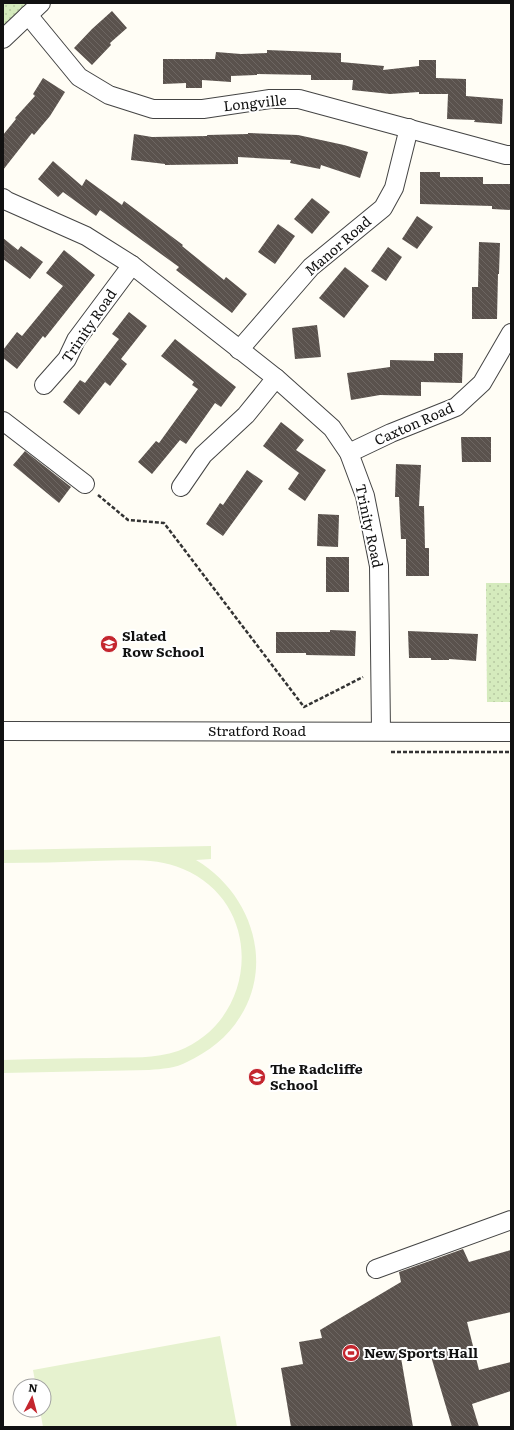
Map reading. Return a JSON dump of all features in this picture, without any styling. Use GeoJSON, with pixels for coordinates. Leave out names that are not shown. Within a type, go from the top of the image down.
{"type":"FeatureCollection","features":[{"type":"Feature","properties":{"kind":"street"},"geometry":{"type":"LineString","coordinates":[[3,39],[41,3]]}},
{"type":"Feature","properties":{"kind":"street","name":"Longville"},"geometry":{"type":"LineString","coordinates":[[28,15],[79,77],[109,95],[153,109],[203,109],[270,99],[299,99],[409,128],[506,156],[511,155]]}},
{"type":"Feature","properties":{"kind":"street","name":"Manor Road"},"geometry":{"type":"LineString","coordinates":[[239,350],[311,267],[383,208],[394,188],[409,128]]}},
{"type":"Feature","properties":{"kind":"street","name":"Trinity Road"},"geometry":{"type":"LineString","coordinates":[[3,198],[86,236],[132,265],[276,378],[332,428],[349,453],[365,496],[379,566],[382,731]]}},
{"type":"Feature","properties":{"kind":"street","name":"Trinity Road"},"geometry":{"type":"LineString","coordinates":[[44,386],[67,359],[76,340],[132,265]]}},
{"type":"Feature","properties":{"kind":"street","name":"Caxton Road"},"geometry":{"type":"LineString","coordinates":[[349,453],[391,433],[456,406],[482,383],[507,352],[511,333]]}},
{"type":"Feature","properties":{"kind":"street"},"geometry":{"type":"LineString","coordinates":[[181,487],[203,455],[246,415],[276,378]]}},
{"type":"Feature","properties":{"kind":"street"},"geometry":{"type":"LineString","coordinates":[[3,421],[85,484]]}},
{"type":"Feature","properties":{"kind":"street","name":"Stratford Road"},"geometry":{"type":"LineString","coordinates":[[3,731],[511,732]]}},
{"type":"Feature","properties":{"kind":"street"},"geometry":{"type":"LineString","coordinates":[[376,1270],[511,1220]]}},
{"type":"Feature","properties":{"kind":"path"},"geometry":{"type":"LineString","coordinates":[[85,484],[128,520],[164,523],[304,707],[380,669]]}},
{"type":"Feature","properties":{"kind":"green space"},"geometry":{"type":"Polygon","coordinates":[[[3,3],[30,3],[3,27],[3,3]]]}},
{"type":"Feature","properties":{"kind":"green space"},"geometry":{"type":"Polygon","coordinates":[[[486,583],[511,583],[511,702],[487,702],[486,583]]]}},
{"type":"Feature","properties":{"kind":"green space"},"geometry":{"type":"Polygon","coordinates":[[[211,846],[211,859],[196,860],[215,874],[231,890],[243,909],[251,930],[256,952],[255,974],[250,996],[240,1017],[230,1031],[202,1054],[183,1064],[169,1068],[149,1070],[3,1073],[3,1060],[142,1057],[169,1054],[178,1051],[205,1036],[224,1014],[237,989],[242,961],[239,933],[228,907],[210,885],[183,869],[172,865],[139,860],[3,863],[3,850],[211,846]]]}},
{"type":"Feature","properties":{"kind":"green space"},"geometry":{"type":"Polygon","coordinates":[[[220,1336],[237,1427],[43,1427],[41,1418],[52,1418],[52,1378],[34,1378],[33,1370],[220,1336]]]}},
{"type":"Feature","properties":{"kind":"building"},"geometry":{"type":"Polygon","coordinates":[[[112,11],[127,28],[110,43],[111,45],[92,65],[74,48],[112,11]]]}},
{"type":"Feature","properties":{"kind":"building"},"geometry":{"type":"Polygon","coordinates":[[[267,50],[341,53],[341,62],[384,66],[383,70],[419,66],[419,60],[436,60],[436,78],[466,79],[466,96],[503,99],[502,124],[474,122],[475,120],[447,119],[448,94],[419,94],[419,92],[390,94],[352,90],[353,80],[311,80],[311,75],[257,74],[231,76],[231,82],[202,80],[202,88],[186,88],[186,83],[163,84],[163,59],[215,59],[216,52],[241,54],[267,53],[267,50]]]}},
{"type":"Feature","properties":{"kind":"building"},"geometry":{"type":"Polygon","coordinates":[[[43,78],[65,92],[50,116],[34,135],[32,133],[3,170],[3,135],[16,119],[15,118],[35,96],[33,94],[43,78]]]}},
{"type":"Feature","properties":{"kind":"building"},"geometry":{"type":"Polygon","coordinates":[[[248,133],[298,135],[368,152],[360,178],[321,165],[320,169],[290,163],[291,160],[238,157],[238,164],[165,165],[131,160],[134,134],[152,137],[207,136],[248,133]]]}},
{"type":"Feature","properties":{"kind":"building"},"geometry":{"type":"Polygon","coordinates":[[[53,161],[82,186],[86,179],[122,205],[124,201],[183,245],[182,246],[224,280],[226,277],[247,294],[232,313],[176,270],[179,267],[100,210],[96,216],[63,192],[58,197],[38,179],[53,161]]]}},
{"type":"Feature","properties":{"kind":"building"},"geometry":{"type":"Polygon","coordinates":[[[420,172],[440,172],[440,177],[483,177],[483,184],[511,184],[511,210],[492,209],[492,206],[420,204],[420,172]]]}},
{"type":"Feature","properties":{"kind":"building"},"geometry":{"type":"Polygon","coordinates":[[[312,198],[330,212],[312,234],[294,219],[312,198]]]}},
{"type":"Feature","properties":{"kind":"building"},"geometry":{"type":"Polygon","coordinates":[[[417,216],[433,227],[417,249],[402,239],[417,216]]]}},
{"type":"Feature","properties":{"kind":"building"},"geometry":{"type":"Polygon","coordinates":[[[278,224],[295,236],[275,264],[258,252],[278,224]]]}},
{"type":"Feature","properties":{"kind":"building"},"geometry":{"type":"Polygon","coordinates":[[[3,238],[18,250],[21,246],[43,262],[30,279],[3,259],[3,238]]]}},
{"type":"Feature","properties":{"kind":"building"},"geometry":{"type":"Polygon","coordinates":[[[479,242],[500,243],[497,319],[472,319],[472,287],[478,287],[479,242]]]}},
{"type":"Feature","properties":{"kind":"building"},"geometry":{"type":"Polygon","coordinates":[[[388,247],[402,257],[386,281],[371,271],[388,247]]]}},
{"type":"Feature","properties":{"kind":"building"},"geometry":{"type":"Polygon","coordinates":[[[64,250],[95,275],[45,338],[43,336],[17,369],[3,358],[3,350],[17,332],[22,336],[63,286],[46,273],[64,250]]]}},
{"type":"Feature","properties":{"kind":"building"},"geometry":{"type":"Polygon","coordinates":[[[345,267],[369,286],[344,318],[319,298],[345,267]]]}},
{"type":"Feature","properties":{"kind":"building"},"geometry":{"type":"Polygon","coordinates":[[[129,312],[147,326],[121,359],[127,364],[110,386],[105,382],[79,415],[63,402],[80,380],[85,383],[119,339],[112,334],[129,312]]]}},
{"type":"Feature","properties":{"kind":"building"},"geometry":{"type":"Polygon","coordinates":[[[317,325],[321,357],[295,359],[292,328],[317,325]]]}},
{"type":"Feature","properties":{"kind":"building"},"geometry":{"type":"Polygon","coordinates":[[[175,339],[236,387],[221,407],[215,403],[186,444],[180,440],[152,474],[138,462],[156,441],[159,443],[198,389],[192,385],[194,382],[161,356],[175,339]]]}},
{"type":"Feature","properties":{"kind":"building"},"geometry":{"type":"Polygon","coordinates":[[[434,353],[463,353],[462,383],[421,382],[421,396],[380,395],[351,400],[347,373],[390,367],[390,360],[434,361],[434,353]]]}},
{"type":"Feature","properties":{"kind":"building"},"geometry":{"type":"Polygon","coordinates":[[[281,422],[304,440],[296,450],[326,470],[305,501],[288,489],[299,473],[263,446],[281,422]]]}},
{"type":"Feature","properties":{"kind":"building"},"geometry":{"type":"Polygon","coordinates":[[[461,437],[491,437],[491,462],[462,462],[461,437]]]}},
{"type":"Feature","properties":{"kind":"building"},"geometry":{"type":"Polygon","coordinates":[[[25,451],[71,487],[59,503],[13,465],[25,451]]]}},
{"type":"Feature","properties":{"kind":"building"},"geometry":{"type":"Polygon","coordinates":[[[396,464],[421,465],[419,506],[424,506],[425,548],[429,548],[429,576],[406,576],[406,539],[401,539],[399,497],[395,497],[396,464]]]}},
{"type":"Feature","properties":{"kind":"building"},"geometry":{"type":"Polygon","coordinates":[[[247,470],[263,481],[223,536],[206,524],[220,503],[223,505],[247,470]]]}},
{"type":"Feature","properties":{"kind":"building"},"geometry":{"type":"Polygon","coordinates":[[[318,514],[339,515],[338,547],[317,546],[318,514]]]}},
{"type":"Feature","properties":{"kind":"building"},"geometry":{"type":"Polygon","coordinates":[[[326,557],[349,557],[349,592],[326,592],[326,557]]]}},
{"type":"Feature","properties":{"kind":"building"},"geometry":{"type":"Polygon","coordinates":[[[330,630],[356,631],[355,656],[276,653],[276,632],[330,632],[330,630]]]}},
{"type":"Feature","properties":{"kind":"building"},"geometry":{"type":"Polygon","coordinates":[[[408,631],[478,634],[476,661],[409,658],[408,631]]]}},
{"type":"Feature","properties":{"kind":"building"},"geometry":{"type":"Polygon","coordinates":[[[463,1249],[469,1262],[511,1250],[511,1312],[467,1322],[479,1370],[511,1362],[511,1391],[472,1404],[479,1427],[452,1427],[430,1353],[400,1352],[413,1427],[291,1427],[281,1368],[303,1364],[299,1342],[322,1338],[320,1330],[401,1282],[399,1272],[463,1249]]]}},
{"type":"Feature","properties":{"kind":"place","name":"Slated Row School"},"geometry":{"type":"Point","coordinates":[109,644]}},
{"type":"Feature","properties":{"kind":"place","name":"The Radcliffe School"},"geometry":{"type":"Point","coordinates":[257,1077]}},
{"type":"Feature","properties":{"kind":"place","name":"New Sports Hall"},"geometry":{"type":"Point","coordinates":[351,1353]}}]}
